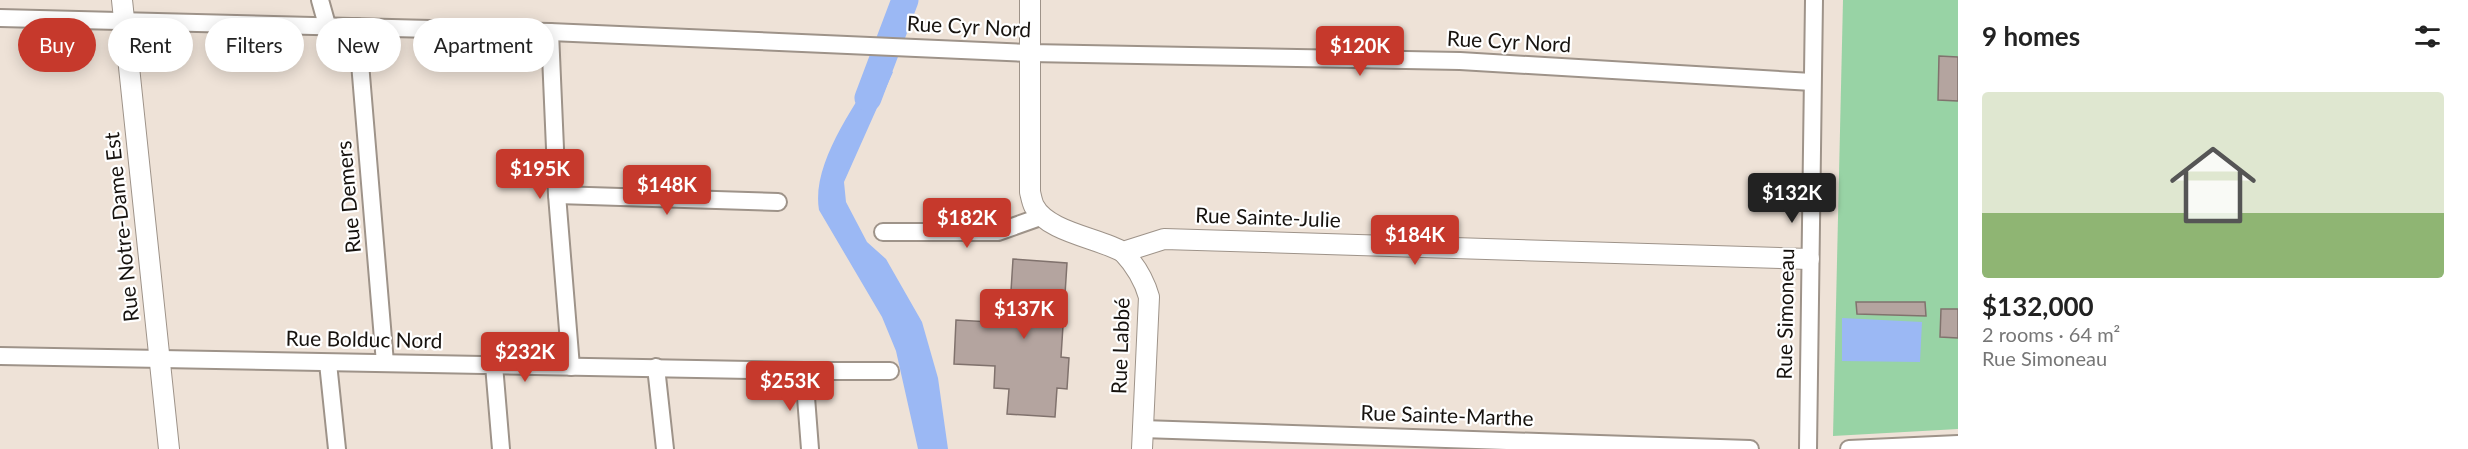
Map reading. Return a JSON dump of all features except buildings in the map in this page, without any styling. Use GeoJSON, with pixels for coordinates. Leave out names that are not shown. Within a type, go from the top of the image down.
{"type":"FeatureCollection","features":[{"type":"Feature","properties":{"kind":"street","name":"Rue Notre-Dame Est"},"geometry":{"type":"LineString","coordinates":[[122,0],[123,18]]}},
{"type":"Feature","properties":{"kind":"street"},"geometry":{"type":"LineString","coordinates":[[320,0],[325,18]]}},
{"type":"Feature","properties":{"kind":"street"},"geometry":{"type":"LineString","coordinates":[[1030,0],[1030,192],[1034,207],[1056,225],[1123,252]]}},
{"type":"Feature","properties":{"kind":"street","name":"Rue Simoneau"},"geometry":{"type":"LineString","coordinates":[[1808,449],[1814,0]]}},
{"type":"Feature","properties":{"kind":"street","name":"Rue Cyr Nord"},"geometry":{"type":"LineString","coordinates":[[0,18],[108,21]]}},
{"type":"Feature","properties":{"kind":"street","name":"Rue Cyr Nord"},"geometry":{"type":"LineString","coordinates":[[193,23],[316,26]]}},
{"type":"Feature","properties":{"kind":"street","name":"Rue Cyr Nord"},"geometry":{"type":"LineString","coordinates":[[554,32],[1030,53],[1460,61],[1812,82]]}},
{"type":"Feature","properties":{"kind":"street","name":"Rue Notre-Dame Est"},"geometry":{"type":"LineString","coordinates":[[129,72],[169,449]]}},
{"type":"Feature","properties":{"kind":"street","name":"Rue Demers"},"geometry":{"type":"LineString","coordinates":[[361,72],[386,363]]}},
{"type":"Feature","properties":{"kind":"street"},"geometry":{"type":"LineString","coordinates":[[552,72],[557,195],[571,367]]}},
{"type":"Feature","properties":{"kind":"street"},"geometry":{"type":"LineString","coordinates":[[557,195],[778,202]]}},
{"type":"Feature","properties":{"kind":"street"},"geometry":{"type":"LineString","coordinates":[[883,232],[998,232],[1043,216]]}},
{"type":"Feature","properties":{"kind":"street","name":"Rue Sainte-Julie"},"geometry":{"type":"LineString","coordinates":[[1123,252],[1164,239],[1809,259]]}},
{"type":"Feature","properties":{"kind":"street","name":"Rue Labbé"},"geometry":{"type":"LineString","coordinates":[[1123,252],[1135,265],[1145,282],[1149,297],[1142,449]]}},
{"type":"Feature","properties":{"kind":"street","name":"Rue Bolduc Nord"},"geometry":{"type":"LineString","coordinates":[[0,356],[890,371]]}},
{"type":"Feature","properties":{"kind":"street"},"geometry":{"type":"LineString","coordinates":[[328,363],[337,449]]}},
{"type":"Feature","properties":{"kind":"street"},"geometry":{"type":"LineString","coordinates":[[494,365],[501,449]]}},
{"type":"Feature","properties":{"kind":"street"},"geometry":{"type":"LineString","coordinates":[[656,367],[665,449]]}},
{"type":"Feature","properties":{"kind":"street"},"geometry":{"type":"LineString","coordinates":[[804,371],[810,449]]}},
{"type":"Feature","properties":{"kind":"street","name":"Rue Sainte-Marthe"},"geometry":{"type":"LineString","coordinates":[[1142,429],[1750,449]]}},
{"type":"Feature","properties":{"kind":"street"},"geometry":{"type":"LineString","coordinates":[[1849,449],[1958,444]]}},
{"type":"Feature","properties":{"kind":"green space"},"geometry":{"type":"Polygon","coordinates":[[[1843,0],[1958,0],[1958,429],[1833,436],[1843,0]]]}},
{"type":"Feature","properties":{"kind":"water"},"geometry":{"type":"Polygon","coordinates":[[[880,64],[893,72],[844,182],[846,202],[867,242],[886,259],[922,322],[938,378],[948,449],[918,449],[896,351],[882,317],[819,210],[818,192],[828,154],[848,115],[880,64]]]}},
{"type":"Feature","properties":{"kind":"water"},"geometry":{"type":"Polygon","coordinates":[[[1842,318],[1922,322],[1920,362],[1842,361],[1842,318]]]}},
{"type":"Feature","properties":{"kind":"waterway"},"geometry":{"type":"LineString","coordinates":[[868,98],[905,0]]}}]}
